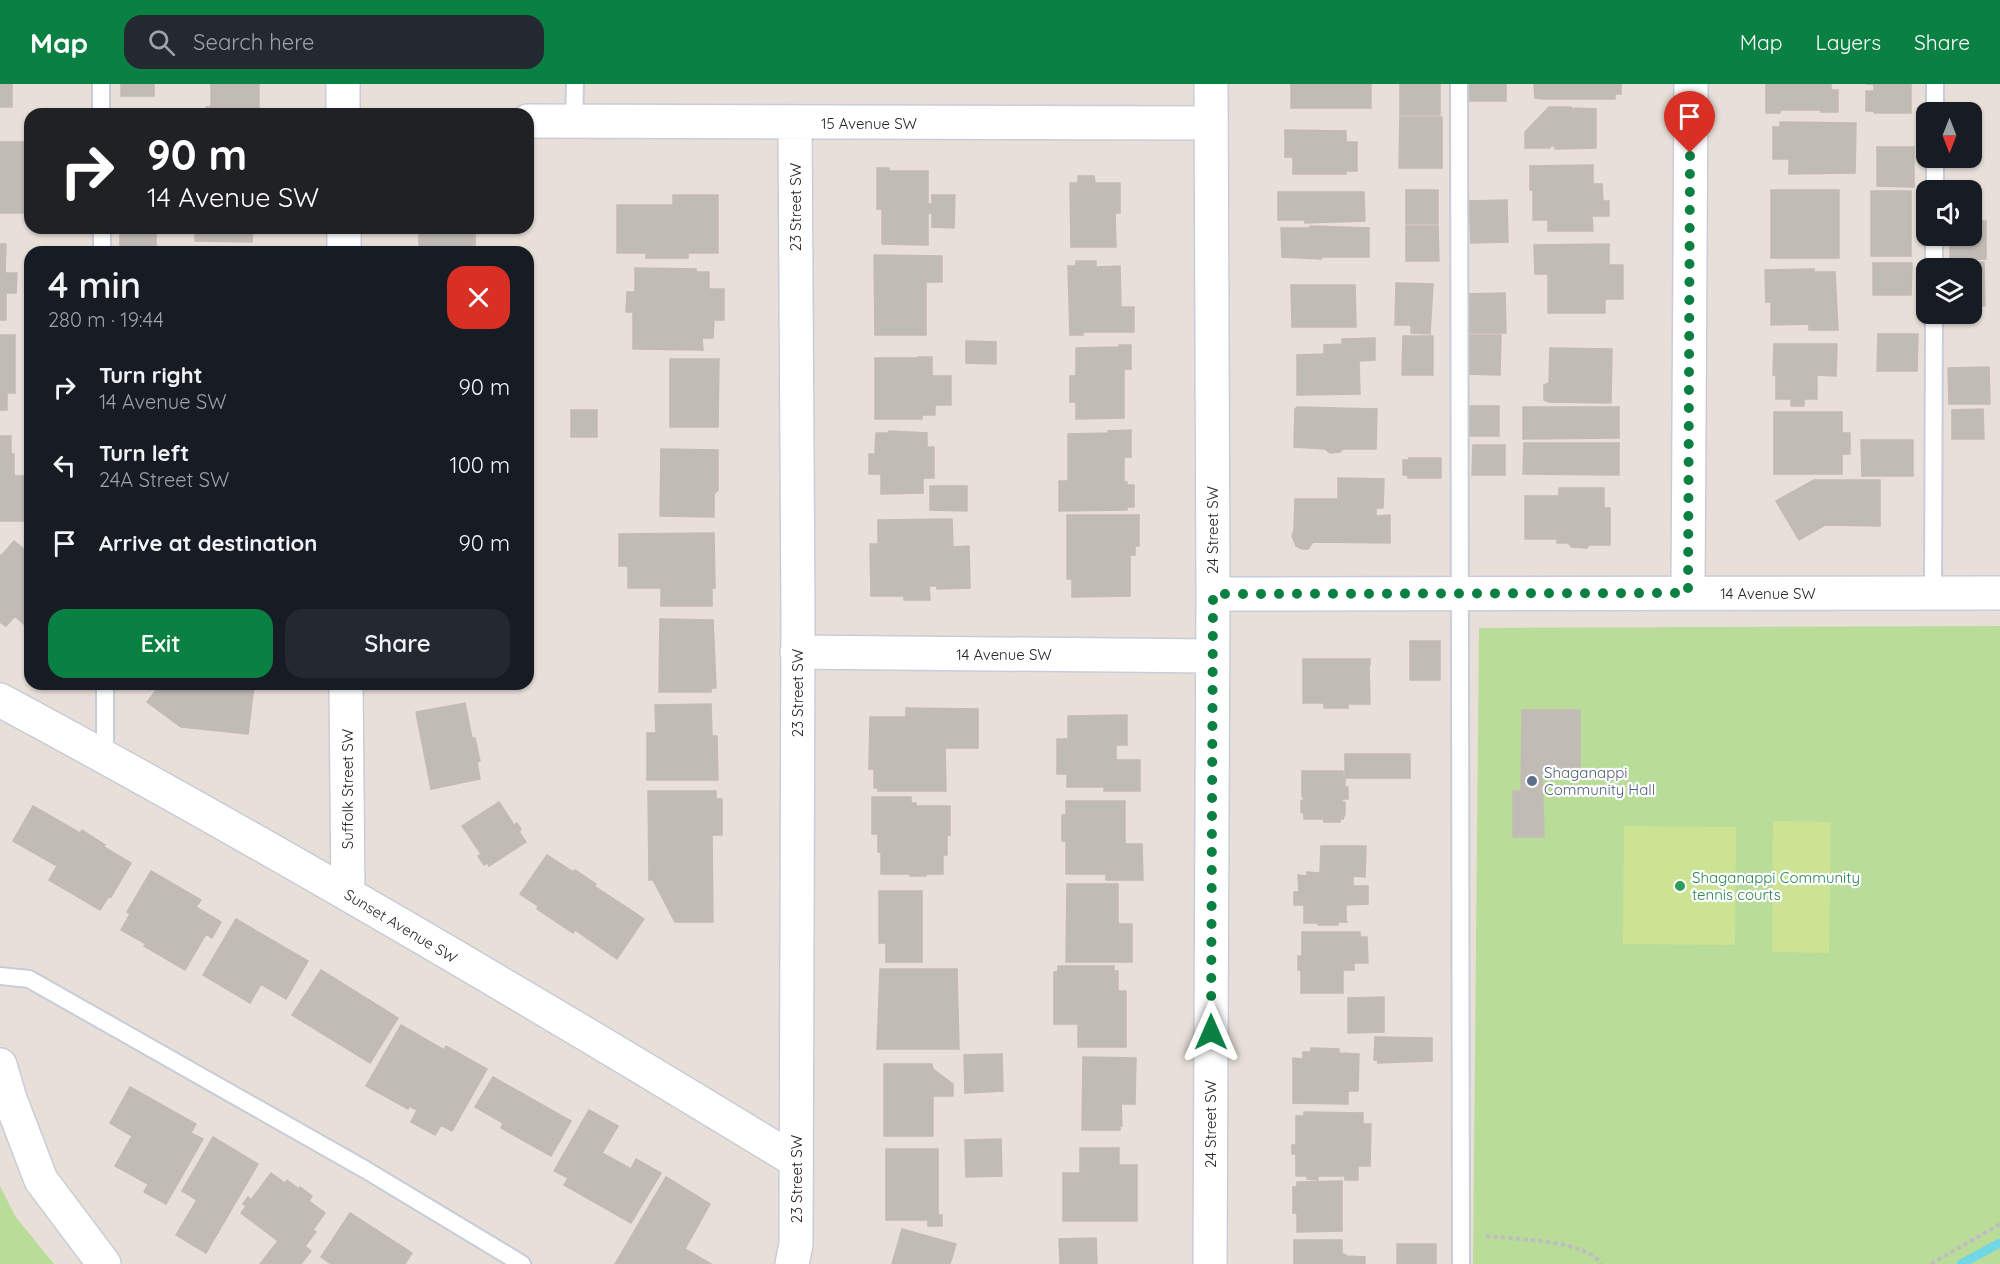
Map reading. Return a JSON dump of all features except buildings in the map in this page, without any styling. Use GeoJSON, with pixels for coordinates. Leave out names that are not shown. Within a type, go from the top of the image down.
{"type":"FeatureCollection","features":[{"type":"Feature","properties":{"kind":"street"},"geometry":{"type":"LineString","coordinates":[[343,84],[343,108]]}},
{"type":"Feature","properties":{"kind":"street","name":"24 Street SW"},"geometry":{"type":"LineString","coordinates":[[1210,1264],[1213,594],[1211,84]]}},
{"type":"Feature","properties":{"kind":"street"},"geometry":{"type":"LineString","coordinates":[[1688,593],[1691,84]]}},
{"type":"Feature","properties":{"kind":"street","name":"15 Avenue SW"},"geometry":{"type":"LineString","coordinates":[[534,121],[1211,123]]}},
{"type":"Feature","properties":{"kind":"street","name":"23 Street SW"},"geometry":{"type":"LineString","coordinates":[[792,1264],[796,1244],[795,122]]}},
{"type":"Feature","properties":{"kind":"street","name":"14 Avenue SW"},"geometry":{"type":"LineString","coordinates":[[1213,594],[2000,593]]}},
{"type":"Feature","properties":{"kind":"street","name":"14 Avenue SW"},"geometry":{"type":"LineString","coordinates":[[797,652],[1212,656]]}},
{"type":"Feature","properties":{"kind":"street","name":"Suffolk Street SW"},"geometry":{"type":"LineString","coordinates":[[346,690],[348,894]]}},
{"type":"Feature","properties":{"kind":"street","name":"Sunset Avenue SW"},"geometry":{"type":"LineString","coordinates":[[0,700],[348,894],[796,1161]]}},
{"type":"Feature","properties":{"kind":"street"},"geometry":{"type":"LineString","coordinates":[[0,1065],[10,1099],[41,1179],[104,1264]]}},
{"type":"Feature","properties":{"kind":"lane"},"geometry":{"type":"LineString","coordinates":[[101,84],[101,108]]}},
{"type":"Feature","properties":{"kind":"lane"},"geometry":{"type":"LineString","coordinates":[[574,84],[574,122]]}},
{"type":"Feature","properties":{"kind":"lane"},"geometry":{"type":"LineString","coordinates":[[1459,84],[1458,594],[1460,621],[1461,1264]]}},
{"type":"Feature","properties":{"kind":"lane"},"geometry":{"type":"LineString","coordinates":[[1935,84],[1935,102]]}},
{"type":"Feature","properties":{"kind":"lane"},"geometry":{"type":"LineString","coordinates":[[1933,593],[1934,324]]}},
{"type":"Feature","properties":{"kind":"lane"},"geometry":{"type":"LineString","coordinates":[[105,690],[105,757]]}},
{"type":"Feature","properties":{"kind":"lane"},"geometry":{"type":"LineString","coordinates":[[0,976],[29,979],[366,1170],[522,1264]]}},
{"type":"Feature","properties":{"kind":"path"},"geometry":{"type":"LineString","coordinates":[[1931,1264],[2000,1224]]}},
{"type":"Feature","properties":{"kind":"path"},"geometry":{"type":"LineString","coordinates":[[1461,1235],[1543,1242],[1582,1249],[1599,1260],[1601,1264]]}},
{"type":"Feature","properties":{"kind":"green space"},"geometry":{"type":"Polygon","coordinates":[[[2000,626],[2000,1264],[1473,1264],[1479,628],[2000,626]]]}},
{"type":"Feature","properties":{"kind":"green space"},"geometry":{"type":"Polygon","coordinates":[[[1773,821],[1831,822],[1829,953],[1772,952],[1773,821]]]}},
{"type":"Feature","properties":{"kind":"green space","name":"Shaganappi Community tennis courts"},"geometry":{"type":"Polygon","coordinates":[[[1624,826],[1736,827],[1735,945],[1623,944],[1624,826]]]}},
{"type":"Feature","properties":{"kind":"green space"},"geometry":{"type":"Polygon","coordinates":[[[0,1186],[15,1216],[54,1264],[0,1264],[0,1186]]]}},
{"type":"Feature","properties":{"kind":"waterway"},"geometry":{"type":"LineString","coordinates":[[1961,1264],[2000,1243]]}},
{"type":"Feature","properties":{"kind":"place","name":"Shaganappi Community Hall"},"geometry":{"type":"Point","coordinates":[1532,781]}},
{"type":"Feature","properties":{"kind":"place","name":"Shaganappi Community tennis courts"},"geometry":{"type":"Point","coordinates":[1680,886]}},
{"type":"Feature","properties":{"kind":"route"},"geometry":{"type":"LineString","coordinates":[[1211,1032],[1213,594],[1688,593],[1690,153]]}}]}
